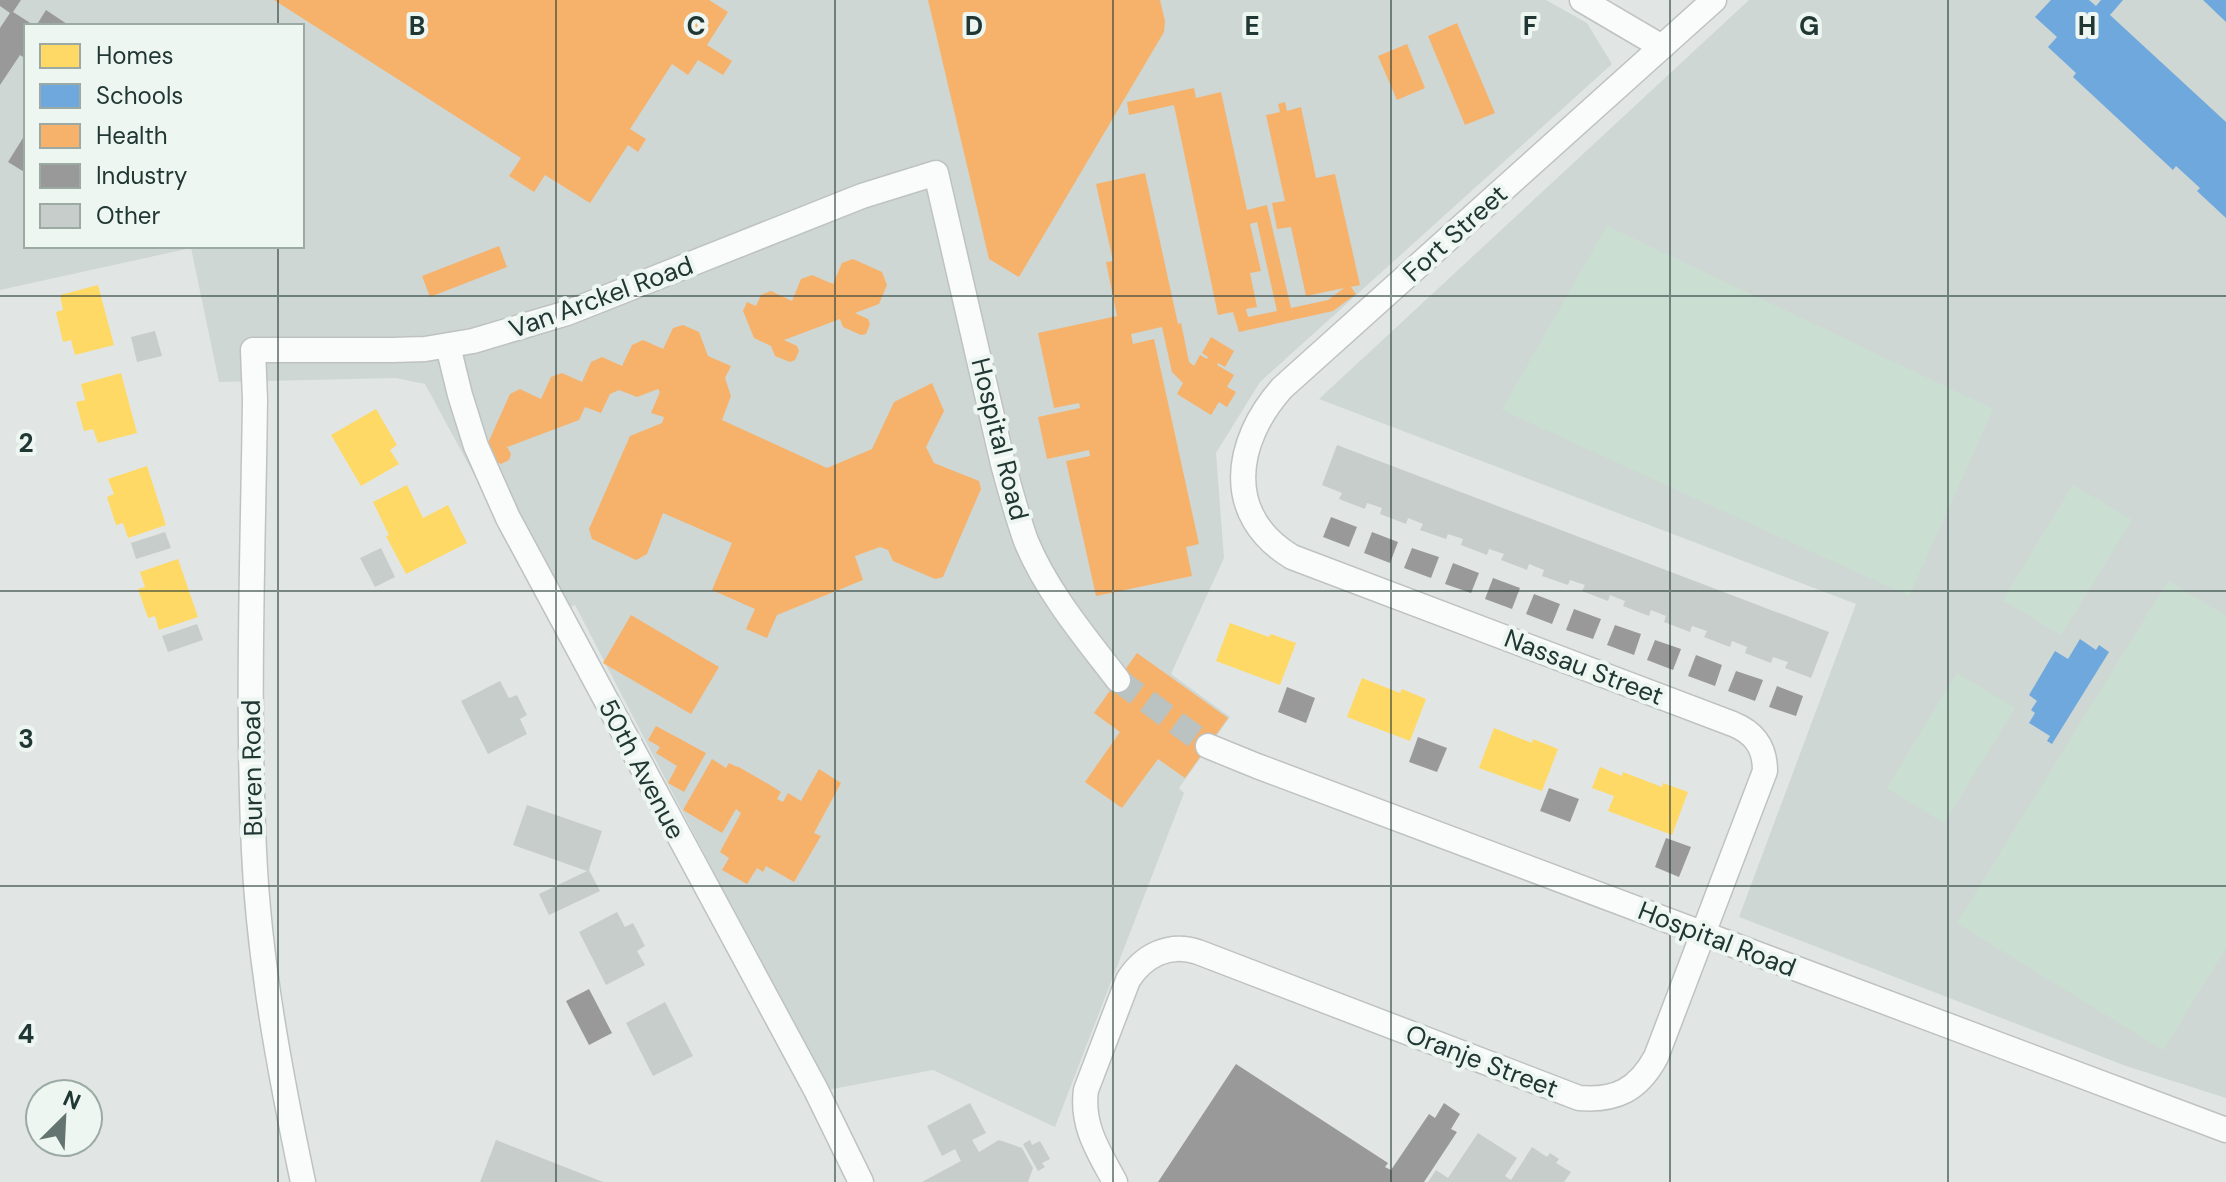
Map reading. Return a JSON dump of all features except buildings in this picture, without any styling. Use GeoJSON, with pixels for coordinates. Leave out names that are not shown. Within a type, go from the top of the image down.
{"type":"FeatureCollection","features":[{"type":"Feature","properties":{"kind":"street"},"geometry":{"type":"LineString","coordinates":[[1582,0],[1662,47]]}},
{"type":"Feature","properties":{"kind":"street","name":"Fort Street"},"geometry":{"type":"LineString","coordinates":[[1243,493],[1247,445],[1267,405],[1282,388],[1714,0]]}},
{"type":"Feature","properties":{"kind":"street","name":"Van Arckel Road"},"geometry":{"type":"LineString","coordinates":[[253,350],[393,350],[448,346],[498,335],[567,313],[862,196],[936,173]]}},
{"type":"Feature","properties":{"kind":"street","name":"Hospital Road"},"geometry":{"type":"LineString","coordinates":[[936,173],[1003,464],[1027,543],[1082,633],[1118,680]]}},
{"type":"Feature","properties":{"kind":"street","name":"50th Avenue"},"geometry":{"type":"LineString","coordinates":[[448,346],[476,446],[508,518],[816,1090],[861,1182]]}},
{"type":"Feature","properties":{"kind":"street","name":"Buren Road"},"geometry":{"type":"LineString","coordinates":[[253,350],[250,728],[254,854],[268,992],[282,1084],[303,1182]]}},
{"type":"Feature","properties":{"kind":"street","name":"Nassau Street"},"geometry":{"type":"LineString","coordinates":[[1243,493],[1257,527],[1267,539],[1292,557],[1733,724],[1755,737],[1762,748],[1765,771],[1702,933]]}},
{"type":"Feature","properties":{"kind":"street","name":"Hospital Road"},"geometry":{"type":"LineString","coordinates":[[1208,746],[2226,1130]]}},
{"type":"Feature","properties":{"kind":"street","name":"Oranje Street"},"geometry":{"type":"LineString","coordinates":[[1115,1182],[1088,1131],[1084,1104],[1086,1090],[1128,980],[1135,969],[1157,953],[1184,948],[1198,952],[1564,1093],[1594,1099],[1624,1092],[1648,1072],[1702,933]]}},
{"type":"Feature","properties":{"kind":"shaded area"},"geometry":{"type":"Polygon","coordinates":[[[0,0],[1546,0],[1587,23],[1612,64],[1260,382],[1216,453],[1224,558],[1171,674],[1230,717],[1179,788],[1184,793],[1055,1127],[933,1070],[827,1090],[575,605],[550,615],[425,384],[396,378],[219,382],[191,248],[0,290],[0,0]]]}},
{"type":"Feature","properties":{"kind":"shaded area"},"geometry":{"type":"Polygon","coordinates":[[[1749,0],[2226,0],[2226,1098],[2126,1066],[1739,917],[1856,604],[1319,399],[1749,0]]]}},
{"type":"Feature","properties":{"kind":"green space"},"geometry":{"type":"Polygon","coordinates":[[[1607,226],[1993,409],[1909,596],[1502,410],[1607,226]]]}},
{"type":"Feature","properties":{"kind":"green space"},"geometry":{"type":"Polygon","coordinates":[[[2073,485],[2132,520],[2061,635],[2003,600],[2073,485]]]}},
{"type":"Feature","properties":{"kind":"green space"},"geometry":{"type":"Polygon","coordinates":[[[2168,581],[2226,616],[2226,948],[2163,1050],[1957,923],[2168,581]]]}},
{"type":"Feature","properties":{"kind":"green space"},"geometry":{"type":"Polygon","coordinates":[[[1957,673],[2015,708],[1944,823],[1887,788],[1957,673]]]}},
{"type":"Feature","properties":{"kind":"tunnel"},"geometry":{"type":"LineString","coordinates":[[1118,680],[1208,746]]}}]}
